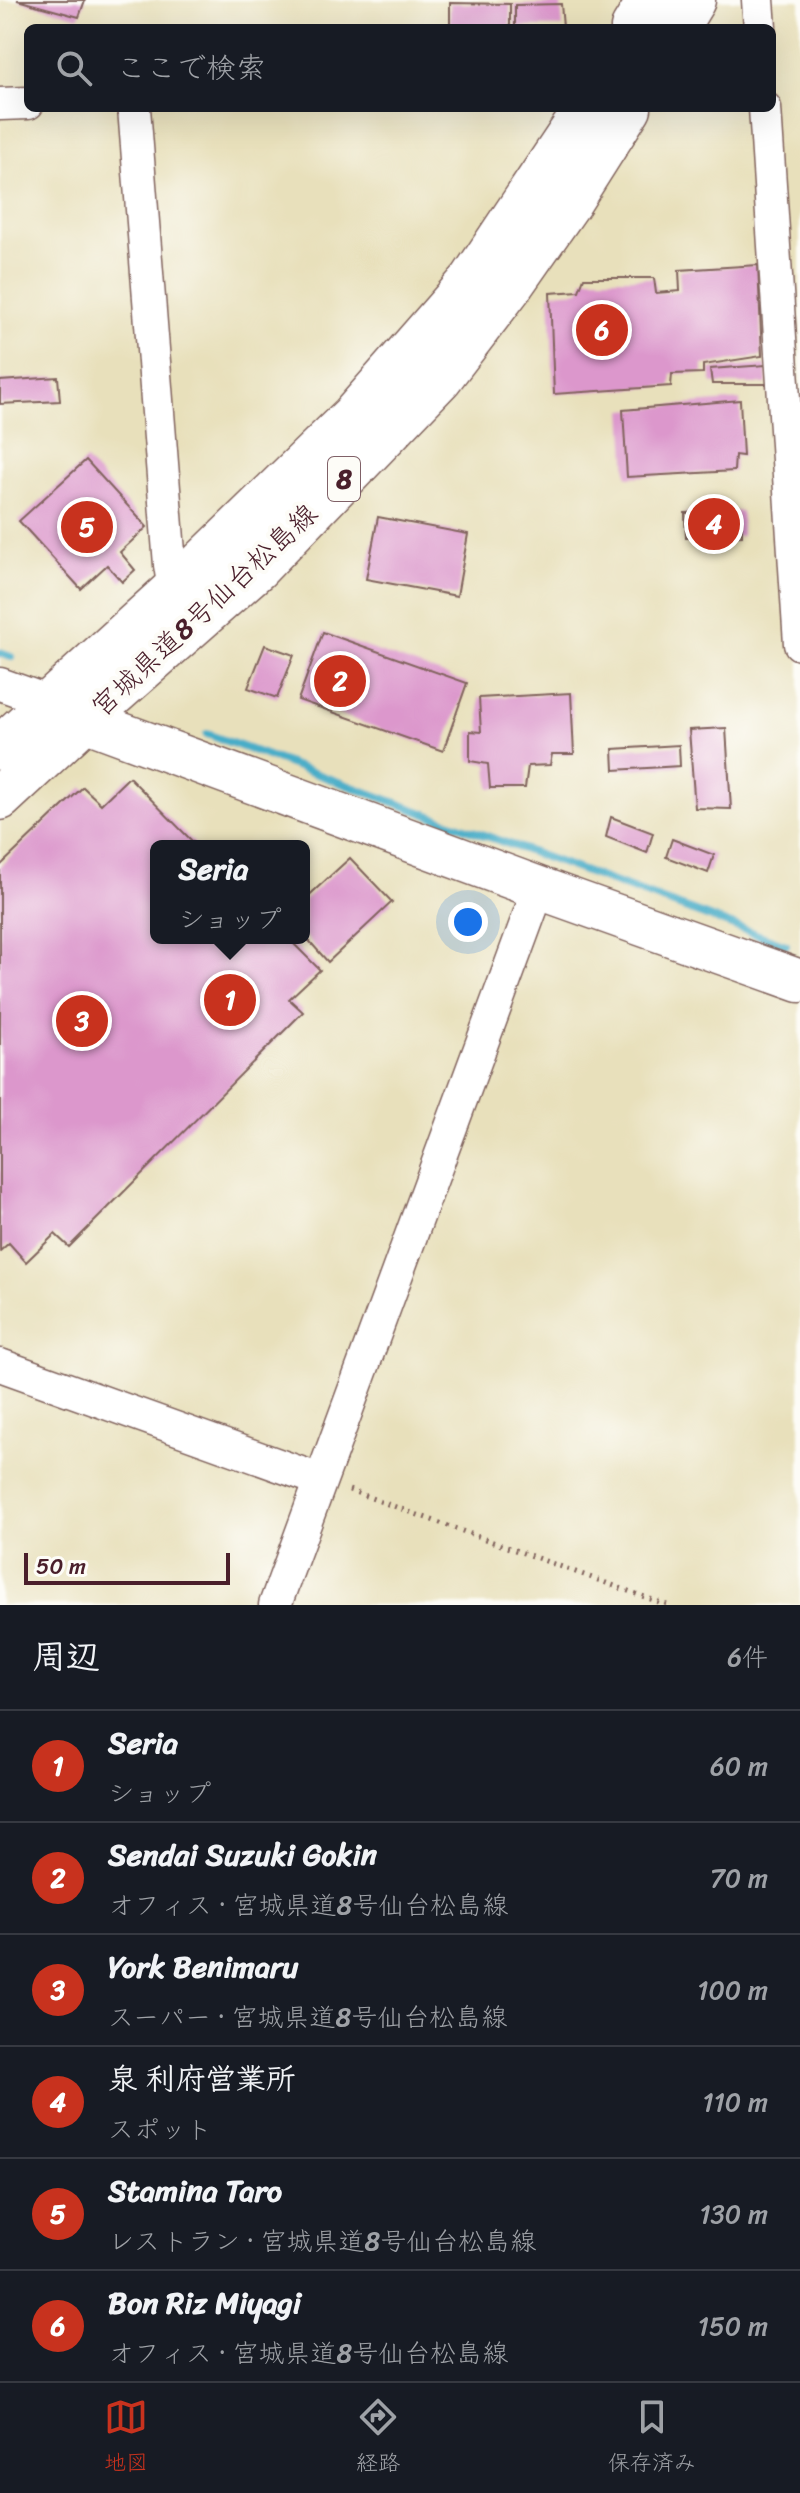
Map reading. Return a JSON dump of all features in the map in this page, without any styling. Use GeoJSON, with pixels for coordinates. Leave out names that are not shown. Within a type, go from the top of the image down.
{"type":"FeatureCollection","features":[{"type":"Feature","properties":{"kind":"main road"},"geometry":{"type":"LineString","coordinates":[[635,24],[650,0]]}},
{"type":"Feature","properties":{"kind":"main road"},"geometry":{"type":"LineString","coordinates":[[678,24],[693,0]]}},
{"type":"Feature","properties":{"kind":"main road","name":"宮城県道8号仙台松島線"},"geometry":{"type":"LineString","coordinates":[[0,798],[67,711],[174,590],[353,416],[472,280],[584,112]]}},
{"type":"Feature","properties":{"kind":"main road","name":"宮城県道8号仙台松島線"},"geometry":{"type":"LineString","coordinates":[[0,748],[67,711],[257,568],[440,378],[570,201],[626,112]]}},
{"type":"Feature","properties":{"kind":"street"},"geometry":{"type":"LineString","coordinates":[[758,0],[760,24]]}},
{"type":"Feature","properties":{"kind":"street"},"geometry":{"type":"LineString","coordinates":[[0,104],[24,103]]}},
{"type":"Feature","properties":{"kind":"street"},"geometry":{"type":"LineString","coordinates":[[134,112],[174,590]]}},
{"type":"Feature","properties":{"kind":"street"},"geometry":{"type":"LineString","coordinates":[[765,112],[800,644]]}},
{"type":"Feature","properties":{"kind":"street"},"geometry":{"type":"LineString","coordinates":[[0,684],[539,888],[800,981]]}},
{"type":"Feature","properties":{"kind":"street"},"geometry":{"type":"LineString","coordinates":[[275,1605],[539,888]]}},
{"type":"Feature","properties":{"kind":"street"},"geometry":{"type":"LineString","coordinates":[[0,1365],[320,1480]]}},
{"type":"Feature","properties":{"kind":"path"},"geometry":{"type":"LineString","coordinates":[[320,1480],[667,1605]]}},
{"type":"Feature","properties":{"kind":"building"},"geometry":{"type":"Polygon","coordinates":[[[17,0],[85,0],[79,17],[17,0]]]}},
{"type":"Feature","properties":{"kind":"building"},"geometry":{"type":"Polygon","coordinates":[[[450,3],[510,4],[510,24],[450,24],[450,3]]]}},
{"type":"Feature","properties":{"kind":"building"},"geometry":{"type":"Polygon","coordinates":[[[561,4],[563,24],[515,24],[515,5],[561,4]]]}},
{"type":"Feature","properties":{"kind":"building"},"geometry":{"type":"Polygon","coordinates":[[[758,265],[762,356],[703,365],[703,373],[672,374],[671,386],[554,394],[550,293],[579,291],[584,278],[654,278],[656,293],[680,291],[679,270],[758,265]]]}},
{"type":"Feature","properties":{"kind":"building"},"geometry":{"type":"Polygon","coordinates":[[[766,365],[767,384],[712,384],[710,369],[766,365]]]}},
{"type":"Feature","properties":{"kind":"building"},"geometry":{"type":"Polygon","coordinates":[[[58,377],[60,401],[0,404],[0,381],[58,377]]]}},
{"type":"Feature","properties":{"kind":"building"},"geometry":{"type":"Polygon","coordinates":[[[740,400],[743,456],[735,455],[734,471],[627,477],[623,410],[740,400]]]}},
{"type":"Feature","properties":{"kind":"building"},"geometry":{"type":"Polygon","coordinates":[[[86,460],[147,527],[120,552],[135,570],[122,582],[107,565],[81,589],[19,521],[86,460]]]}},
{"type":"Feature","properties":{"kind":"building"},"geometry":{"type":"Polygon","coordinates":[[[742,511],[742,536],[686,538],[685,513],[742,511]]]}},
{"type":"Feature","properties":{"kind":"building"},"geometry":{"type":"Polygon","coordinates":[[[378,517],[468,534],[457,596],[366,579],[378,517]]]}},
{"type":"Feature","properties":{"kind":"building"},"geometry":{"type":"Polygon","coordinates":[[[323,632],[467,683],[443,751],[298,700],[323,632]]]}},
{"type":"Feature","properties":{"kind":"building"},"geometry":{"type":"Polygon","coordinates":[[[265,645],[294,655],[277,698],[248,688],[265,645]]]}},
{"type":"Feature","properties":{"kind":"building"},"geometry":{"type":"Polygon","coordinates":[[[571,693],[574,754],[552,754],[550,765],[528,766],[525,788],[490,788],[488,764],[470,761],[470,731],[481,732],[479,698],[571,693]]]}},
{"type":"Feature","properties":{"kind":"building"},"geometry":{"type":"Polygon","coordinates":[[[726,728],[731,809],[695,808],[689,730],[726,728]]]}},
{"type":"Feature","properties":{"kind":"building"},"geometry":{"type":"Polygon","coordinates":[[[679,745],[680,766],[614,770],[613,749],[679,745]]]}},
{"type":"Feature","properties":{"kind":"building"},"geometry":{"type":"Polygon","coordinates":[[[129,777],[191,840],[150,840],[150,944],[294,944],[320,970],[289,999],[303,1012],[69,1247],[55,1234],[26,1262],[9,1243],[0,1251],[0,866],[83,787],[101,804],[129,777]]]}},
{"type":"Feature","properties":{"kind":"building"},"geometry":{"type":"Polygon","coordinates":[[[611,817],[653,833],[647,853],[606,837],[611,817]]]}},
{"type":"Feature","properties":{"kind":"building"},"geometry":{"type":"Polygon","coordinates":[[[672,839],[714,855],[708,873],[666,857],[672,839]]]}},
{"type":"Feature","properties":{"kind":"building"},"geometry":{"type":"Polygon","coordinates":[[[350,858],[392,902],[328,962],[310,942],[310,895],[350,858]]]}},
{"type":"Feature","properties":{"kind":"waterway"},"geometry":{"type":"LineString","coordinates":[[0,653],[11,657]]}},
{"type":"Feature","properties":{"kind":"waterway"},"geometry":{"type":"LineString","coordinates":[[207,734],[786,945]]}},
{"type":"Feature","properties":{"kind":"place","name":"Bon Riz Miyagi"},"geometry":{"type":"Point","coordinates":[602,330]}},
{"type":"Feature","properties":{"kind":"place","name":"泉 利府営業所"},"geometry":{"type":"Point","coordinates":[714,524]}},
{"type":"Feature","properties":{"kind":"place","name":"Stamina Taro"},"geometry":{"type":"Point","coordinates":[87,527]}},
{"type":"Feature","properties":{"kind":"place","name":"Sendai Suzuki Gokin"},"geometry":{"type":"Point","coordinates":[340,681]}},
{"type":"Feature","properties":{"kind":"place","name":"Seria"},"geometry":{"type":"Point","coordinates":[230,1000]}},
{"type":"Feature","properties":{"kind":"place","name":"York Benimaru"},"geometry":{"type":"Point","coordinates":[82,1021]}}]}
